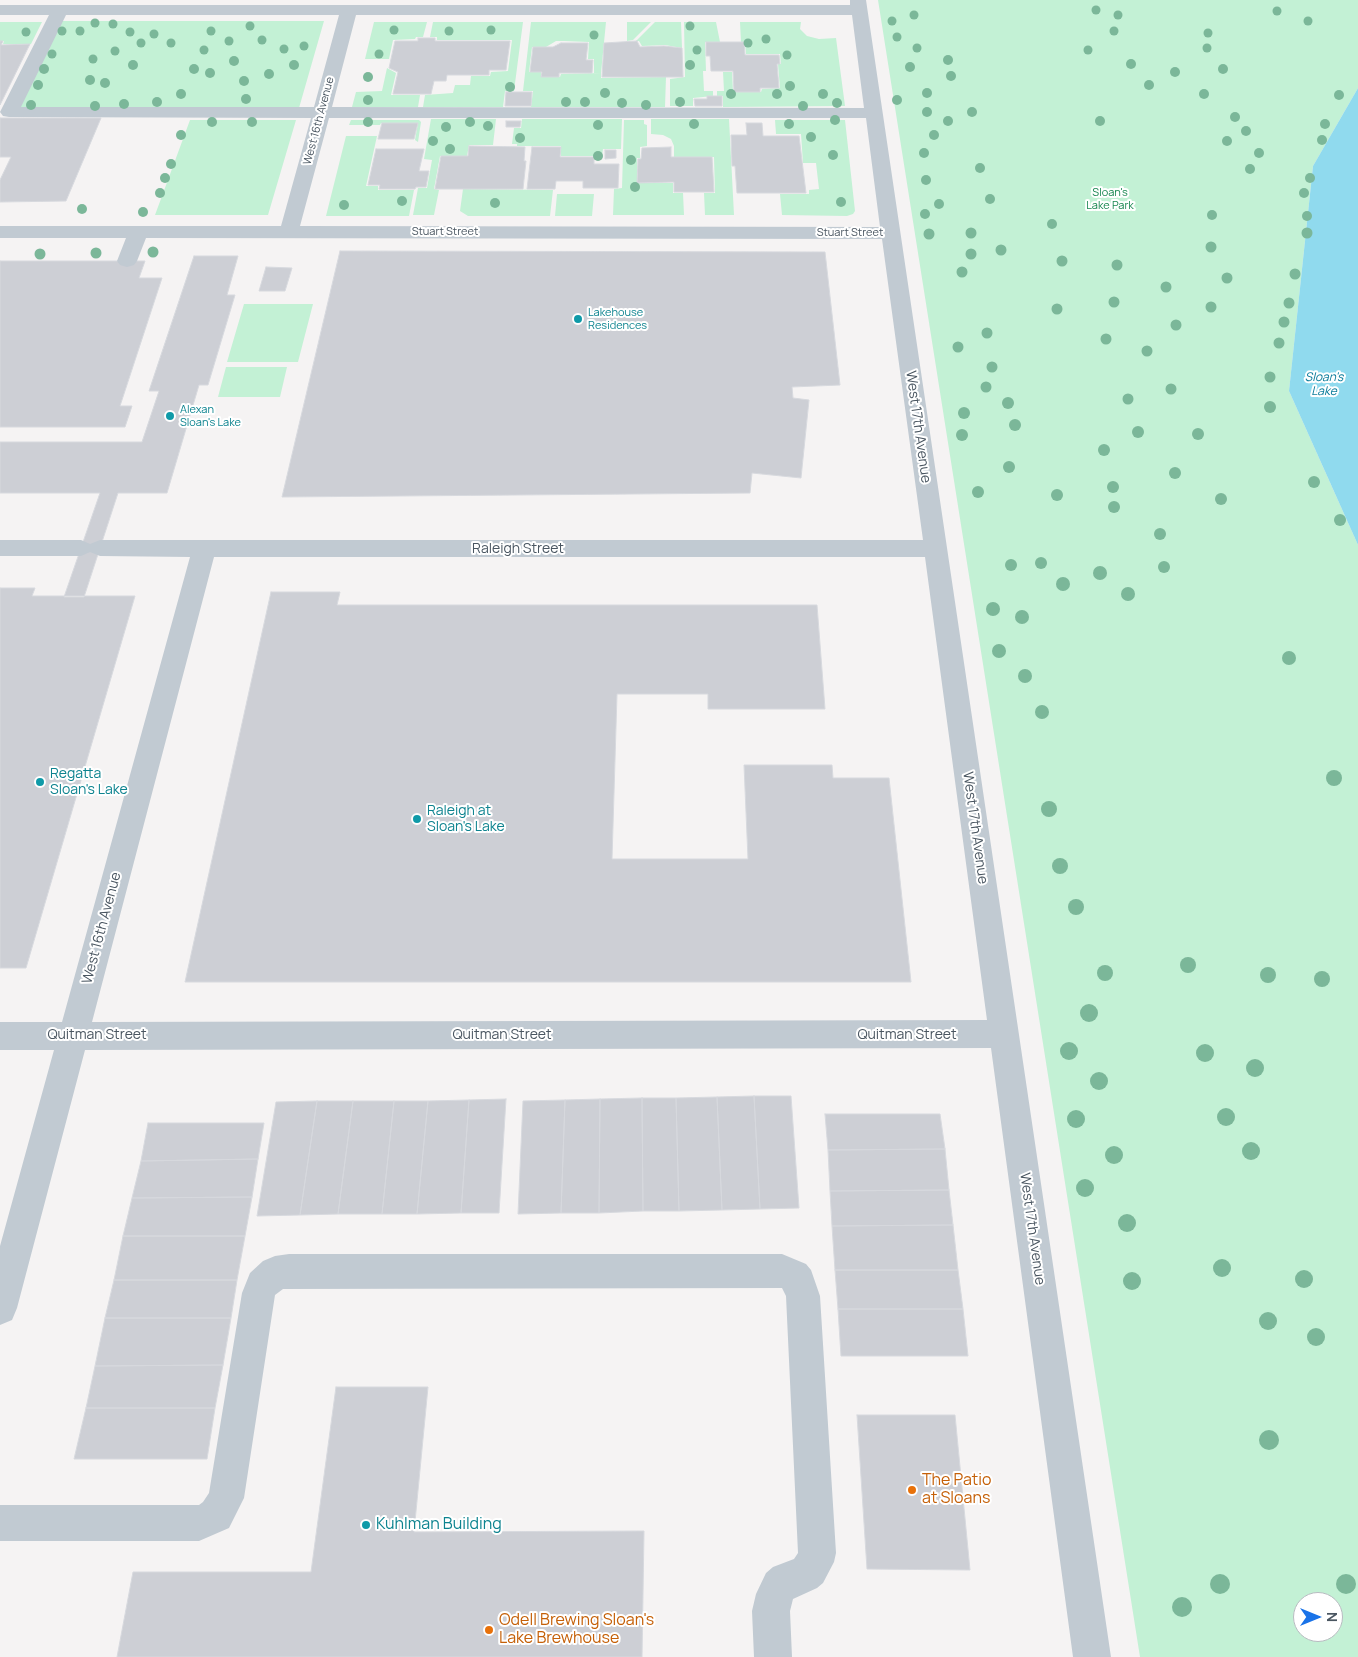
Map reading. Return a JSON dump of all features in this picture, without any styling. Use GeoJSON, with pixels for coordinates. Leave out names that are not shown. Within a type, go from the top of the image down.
{"type":"FeatureCollection","features":[{"type":"Feature","properties":{"kind":"street"},"geometry":{"type":"LineString","coordinates":[[0,10],[60,10],[120,5],[349,10],[858,5]]}},
{"type":"Feature","properties":{"kind":"street","name":"West 17th Avenue"},"geometry":{"type":"LineString","coordinates":[[858,5],[1092,1657]]}},
{"type":"Feature","properties":{"kind":"street"},"geometry":{"type":"LineString","coordinates":[[60,10],[8,112],[874,113]]}},
{"type":"Feature","properties":{"kind":"street","name":"West 16th Avenue"},"geometry":{"type":"LineString","coordinates":[[289,232],[349,10]]}},
{"type":"Feature","properties":{"kind":"street","name":"Stuart Street"},"geometry":{"type":"LineString","coordinates":[[0,232],[104,224],[138,232],[891,233]]}},
{"type":"Feature","properties":{"kind":"street"},"geometry":{"type":"LineString","coordinates":[[127,261],[138,232]]}},
{"type":"Feature","properties":{"kind":"street","name":"Raleigh Street"},"geometry":{"type":"LineString","coordinates":[[0,548],[936,549]]}},
{"type":"Feature","properties":{"kind":"street","name":"West 16th Avenue"},"geometry":{"type":"LineString","coordinates":[[0,1308],[204,548]]}},
{"type":"Feature","properties":{"kind":"street","name":"Quitman Street"},"geometry":{"type":"LineString","coordinates":[[0,1036],[1004,1034]]}},
{"type":"Feature","properties":{"kind":"street"},"geometry":{"type":"LineString","coordinates":[[0,1523],[199,1523],[216,1515],[226,1498],[259,1293],[268,1279],[281,1272],[782,1271],[794,1276],[799,1282],[803,1296],[817,1553],[815,1562],[804,1576],[786,1580],[774,1594],[771,1611],[773,1657]]}},
{"type":"Feature","properties":{"kind":"green space","name":"Sloan's Lake Park"},"geometry":{"type":"Polygon","coordinates":[[[878,0],[1358,0],[1358,88],[1313,166],[1289,391],[1358,545],[1358,1657],[1140,1657],[878,0]]]}},
{"type":"Feature","properties":{"kind":"green space"},"geometry":{"type":"Polygon","coordinates":[[[59,21],[324,21],[299,108],[16,108],[59,21]]]}},
{"type":"Feature","properties":{"kind":"green space"},"geometry":{"type":"Polygon","coordinates":[[[0,22],[42,22],[31,44],[3,44],[4,41],[0,41],[0,22]]]}},
{"type":"Feature","properties":{"kind":"green space"},"geometry":{"type":"Polygon","coordinates":[[[374,22],[427,22],[423,37],[393,40],[389,59],[365,59],[374,22]]]}},
{"type":"Feature","properties":{"kind":"green space"},"geometry":{"type":"Polygon","coordinates":[[[433,22],[523,22],[514,91],[505,91],[503,107],[423,107],[425,95],[453,93],[455,85],[470,85],[471,76],[490,76],[491,72],[508,71],[512,40],[437,40],[437,37],[430,37],[433,22]]]}},
{"type":"Feature","properties":{"kind":"green space"},"geometry":{"type":"Polygon","coordinates":[[[531,22],[606,22],[601,78],[666,77],[665,107],[531,107],[533,91],[523,91],[531,22]],[[556,41],[546,47],[532,47],[529,72],[541,72],[541,77],[560,77],[561,74],[601,73],[594,73],[594,59],[588,59],[589,42],[556,41]]]}},
{"type":"Feature","properties":{"kind":"green space"},"geometry":{"type":"Polygon","coordinates":[[[627,22],[651,22],[633,40],[627,41],[627,22]]]}},
{"type":"Feature","properties":{"kind":"green space"},"geometry":{"type":"Polygon","coordinates":[[[655,22],[681,22],[682,48],[665,45],[642,46],[639,41],[636,41],[655,22]]]}},
{"type":"Feature","properties":{"kind":"green space"},"geometry":{"type":"Polygon","coordinates":[[[684,22],[716,22],[720,42],[705,42],[706,71],[703,71],[704,91],[713,91],[713,96],[693,98],[693,106],[670,106],[670,79],[685,77],[684,22]]]}},
{"type":"Feature","properties":{"kind":"green space"},"geometry":{"type":"Polygon","coordinates":[[[740,22],[801,22],[800,29],[807,36],[819,39],[836,38],[845,106],[723,107],[723,96],[717,96],[717,91],[724,91],[723,72],[732,72],[733,92],[761,92],[762,89],[780,88],[778,64],[781,64],[780,54],[746,54],[745,42],[741,42],[740,22]]]}},
{"type":"Feature","properties":{"kind":"green space"},"geometry":{"type":"Polygon","coordinates":[[[387,68],[396,73],[391,95],[420,95],[418,107],[352,107],[356,92],[382,91],[387,68]]]}},
{"type":"Feature","properties":{"kind":"green space"},"geometry":{"type":"Polygon","coordinates":[[[431,119],[496,119],[493,145],[469,145],[467,156],[440,156],[434,189],[439,190],[434,215],[413,215],[418,188],[427,188],[432,160],[424,159],[431,119]]]}},
{"type":"Feature","properties":{"kind":"green space"},"geometry":{"type":"Polygon","coordinates":[[[522,119],[622,119],[621,149],[603,149],[602,156],[561,156],[561,146],[517,146],[517,144],[512,144],[514,128],[521,128],[522,119]]]}},
{"type":"Feature","properties":{"kind":"green space"},"geometry":{"type":"Polygon","coordinates":[[[651,119],[729,119],[734,215],[705,215],[704,193],[715,193],[714,157],[674,157],[674,146],[671,139],[663,135],[651,134],[651,119]]]}},
{"type":"Feature","properties":{"kind":"green space"},"geometry":{"type":"Polygon","coordinates":[[[190,120],[296,120],[268,215],[155,215],[190,120]]]}},
{"type":"Feature","properties":{"kind":"green space"},"geometry":{"type":"Polygon","coordinates":[[[351,120],[419,120],[421,122],[418,142],[415,140],[418,123],[349,125],[351,120]]]}},
{"type":"Feature","properties":{"kind":"green space"},"geometry":{"type":"Polygon","coordinates":[[[624,120],[644,120],[644,124],[647,125],[647,146],[640,147],[640,158],[637,158],[637,183],[673,183],[673,193],[683,193],[684,215],[613,215],[614,189],[622,188],[624,120]]]}},
{"type":"Feature","properties":{"kind":"green space"},"geometry":{"type":"Polygon","coordinates":[[[775,120],[845,120],[855,211],[853,214],[847,216],[782,215],[780,194],[809,194],[809,190],[819,189],[816,163],[803,163],[801,134],[776,134],[775,120]]]}},
{"type":"Feature","properties":{"kind":"green space"},"geometry":{"type":"Polygon","coordinates":[[[346,136],[377,136],[366,186],[378,186],[378,190],[414,190],[409,216],[326,216],[346,136]]]}},
{"type":"Feature","properties":{"kind":"green space"},"geometry":{"type":"Polygon","coordinates":[[[463,189],[553,190],[550,216],[468,216],[460,211],[463,189]]]}},
{"type":"Feature","properties":{"kind":"green space"},"geometry":{"type":"Polygon","coordinates":[[[557,194],[594,194],[592,216],[555,216],[557,194]]]}},
{"type":"Feature","properties":{"kind":"green space"},"geometry":{"type":"Polygon","coordinates":[[[244,304],[313,304],[298,362],[227,362],[244,304]]]}},
{"type":"Feature","properties":{"kind":"green space"},"geometry":{"type":"Polygon","coordinates":[[[226,367],[287,367],[280,397],[218,397],[226,367]]]}},
{"type":"Feature","properties":{"kind":"water","name":"Sloan's Lake"},"geometry":{"type":"Polygon","coordinates":[[[1358,88],[1358,545],[1289,391],[1313,166],[1358,88]]]}},
{"type":"Feature","properties":{"kind":"building"},"geometry":{"type":"Polygon","coordinates":[[[418,38],[435,38],[435,41],[510,41],[506,70],[489,70],[489,75],[447,75],[446,81],[434,81],[431,94],[393,94],[398,72],[389,68],[395,41],[418,41],[418,38]]]}},
{"type":"Feature","properties":{"kind":"building"},"geometry":{"type":"Polygon","coordinates":[[[0,41],[3,41],[1,45],[30,44],[0,105],[0,41]]]}},
{"type":"Feature","properties":{"kind":"building"},"geometry":{"type":"Polygon","coordinates":[[[637,41],[640,47],[664,46],[682,48],[683,77],[602,77],[604,43],[637,41]]]}},
{"type":"Feature","properties":{"kind":"building"},"geometry":{"type":"Polygon","coordinates":[[[706,42],[744,42],[745,55],[779,55],[780,64],[777,64],[779,88],[760,88],[760,92],[734,92],[733,71],[711,71],[710,56],[706,56],[706,42]]]}},
{"type":"Feature","properties":{"kind":"building"},"geometry":{"type":"Polygon","coordinates":[[[561,43],[588,43],[586,60],[593,60],[592,73],[559,73],[559,77],[541,77],[542,72],[530,72],[533,47],[553,47],[561,43]]]}},
{"type":"Feature","properties":{"kind":"building"},"geometry":{"type":"Polygon","coordinates":[[[506,92],[532,92],[531,106],[505,106],[506,92]]]}},
{"type":"Feature","properties":{"kind":"building"},"geometry":{"type":"Polygon","coordinates":[[[707,96],[722,96],[722,106],[695,106],[694,99],[707,99],[707,96]]]}},
{"type":"Feature","properties":{"kind":"building"},"geometry":{"type":"Polygon","coordinates":[[[0,118],[101,118],[66,201],[0,202],[0,180],[11,157],[0,157],[0,118]]]}},
{"type":"Feature","properties":{"kind":"building"},"geometry":{"type":"Polygon","coordinates":[[[506,121],[521,121],[520,127],[506,127],[506,121]]]}},
{"type":"Feature","properties":{"kind":"building"},"geometry":{"type":"Polygon","coordinates":[[[382,123],[418,123],[414,139],[378,139],[382,123]]]}},
{"type":"Feature","properties":{"kind":"building"},"geometry":{"type":"Polygon","coordinates":[[[746,123],[762,123],[763,136],[799,136],[806,193],[737,193],[735,166],[732,166],[731,135],[747,135],[746,123]]]}},
{"type":"Feature","properties":{"kind":"building"},"geometry":{"type":"Polygon","coordinates":[[[469,146],[525,147],[524,161],[526,161],[523,189],[435,189],[441,156],[468,156],[469,146]]]}},
{"type":"Feature","properties":{"kind":"building"},"geometry":{"type":"Polygon","coordinates":[[[532,147],[561,147],[560,157],[594,157],[594,164],[619,164],[618,188],[583,188],[583,181],[556,181],[555,189],[527,189],[532,147]]]}},
{"type":"Feature","properties":{"kind":"building"},"geometry":{"type":"Polygon","coordinates":[[[671,147],[671,157],[712,157],[714,192],[674,192],[674,182],[637,183],[638,159],[641,159],[642,148],[671,147]]]}},
{"type":"Feature","properties":{"kind":"building"},"geometry":{"type":"Polygon","coordinates":[[[376,149],[424,149],[419,171],[429,171],[426,187],[416,187],[415,189],[379,189],[380,185],[368,185],[376,149]]]}},
{"type":"Feature","properties":{"kind":"building"},"geometry":{"type":"Polygon","coordinates":[[[605,150],[616,150],[616,158],[605,159],[605,150]]]}},
{"type":"Feature","properties":{"kind":"building","name":"Lakehouse Residences"},"geometry":{"type":"Polygon","coordinates":[[[340,251],[825,252],[840,385],[792,387],[793,398],[809,400],[801,478],[752,473],[750,493],[282,497],[340,251]]]}},
{"type":"Feature","properties":{"kind":"building","name":"Alexan Sloan's Lake"},"geometry":{"type":"Polygon","coordinates":[[[194,256],[238,256],[227,295],[235,295],[208,385],[199,385],[167,493],[118,493],[84,597],[64,597],[100,493],[0,493],[0,442],[142,442],[159,391],[149,391],[194,256]]]}},
{"type":"Feature","properties":{"kind":"building"},"geometry":{"type":"Polygon","coordinates":[[[0,261],[145,261],[139,278],[162,278],[120,406],[132,406],[125,427],[0,427],[0,261]]]}},
{"type":"Feature","properties":{"kind":"building"},"geometry":{"type":"Polygon","coordinates":[[[266,267],[292,268],[285,291],[259,291],[266,267]]]}},
{"type":"Feature","properties":{"kind":"building","name":"Regatta Sloan's Lake"},"geometry":{"type":"Polygon","coordinates":[[[0,588],[35,588],[32,596],[135,596],[26,968],[0,968],[0,588]]]}},
{"type":"Feature","properties":{"kind":"building","name":"Raleigh at Sloan's Lake"},"geometry":{"type":"Polygon","coordinates":[[[271,592],[340,592],[337,605],[817,605],[825,709],[708,709],[708,694],[617,694],[612,859],[748,859],[744,765],[832,765],[833,778],[889,778],[911,982],[185,982],[271,592]]]}},
{"type":"Feature","properties":{"kind":"building"},"geometry":{"type":"Polygon","coordinates":[[[754,1096],[760,1209],[722,1210],[717,1097],[754,1096]]]}},
{"type":"Feature","properties":{"kind":"building"},"geometry":{"type":"Polygon","coordinates":[[[754,1096],[791,1096],[799,1208],[760,1209],[754,1096]]]}},
{"type":"Feature","properties":{"kind":"building"},"geometry":{"type":"Polygon","coordinates":[[[717,1097],[722,1210],[679,1211],[676,1098],[717,1097]]]}},
{"type":"Feature","properties":{"kind":"building"},"geometry":{"type":"Polygon","coordinates":[[[642,1098],[643,1211],[599,1213],[600,1099],[642,1098]]]}},
{"type":"Feature","properties":{"kind":"building"},"geometry":{"type":"Polygon","coordinates":[[[642,1098],[676,1098],[679,1211],[643,1211],[642,1098]]]}},
{"type":"Feature","properties":{"kind":"building"},"geometry":{"type":"Polygon","coordinates":[[[506,1099],[499,1213],[461,1213],[469,1100],[506,1099]]]}},
{"type":"Feature","properties":{"kind":"building"},"geometry":{"type":"Polygon","coordinates":[[[600,1099],[599,1213],[561,1213],[565,1100],[600,1099]]]}},
{"type":"Feature","properties":{"kind":"building"},"geometry":{"type":"Polygon","coordinates":[[[469,1100],[461,1213],[417,1214],[428,1101],[469,1100]]]}},
{"type":"Feature","properties":{"kind":"building"},"geometry":{"type":"Polygon","coordinates":[[[565,1100],[561,1213],[518,1214],[523,1101],[565,1100]]]}},
{"type":"Feature","properties":{"kind":"building"},"geometry":{"type":"Polygon","coordinates":[[[317,1101],[300,1215],[257,1216],[276,1102],[317,1101]]]}},
{"type":"Feature","properties":{"kind":"building"},"geometry":{"type":"Polygon","coordinates":[[[317,1101],[353,1101],[338,1214],[300,1215],[317,1101]]]}},
{"type":"Feature","properties":{"kind":"building"},"geometry":{"type":"Polygon","coordinates":[[[353,1101],[394,1101],[382,1214],[338,1214],[353,1101]]]}},
{"type":"Feature","properties":{"kind":"building"},"geometry":{"type":"Polygon","coordinates":[[[394,1101],[428,1101],[417,1214],[382,1214],[394,1101]]]}},
{"type":"Feature","properties":{"kind":"building"},"geometry":{"type":"Polygon","coordinates":[[[825,1114],[940,1114],[945,1149],[828,1150],[825,1114]]]}},
{"type":"Feature","properties":{"kind":"building"},"geometry":{"type":"Polygon","coordinates":[[[148,1123],[264,1123],[258,1159],[141,1161],[148,1123]]]}},
{"type":"Feature","properties":{"kind":"building"},"geometry":{"type":"Polygon","coordinates":[[[945,1149],[949,1190],[830,1191],[828,1150],[945,1149]]]}},
{"type":"Feature","properties":{"kind":"building"},"geometry":{"type":"Polygon","coordinates":[[[258,1159],[252,1197],[132,1198],[141,1161],[258,1159]]]}},
{"type":"Feature","properties":{"kind":"building"},"geometry":{"type":"Polygon","coordinates":[[[949,1190],[953,1225],[832,1226],[830,1191],[949,1190]]]}},
{"type":"Feature","properties":{"kind":"building"},"geometry":{"type":"Polygon","coordinates":[[[252,1197],[245,1236],[123,1236],[132,1198],[252,1197]]]}},
{"type":"Feature","properties":{"kind":"building"},"geometry":{"type":"Polygon","coordinates":[[[953,1225],[958,1270],[835,1270],[832,1226],[953,1225]]]}},
{"type":"Feature","properties":{"kind":"building"},"geometry":{"type":"Polygon","coordinates":[[[123,1236],[245,1236],[237,1280],[114,1280],[123,1236]]]}},
{"type":"Feature","properties":{"kind":"building"},"geometry":{"type":"Polygon","coordinates":[[[835,1270],[958,1270],[963,1309],[838,1309],[835,1270]]]}},
{"type":"Feature","properties":{"kind":"building"},"geometry":{"type":"Polygon","coordinates":[[[114,1280],[237,1280],[231,1318],[105,1318],[114,1280]]]}},
{"type":"Feature","properties":{"kind":"building"},"geometry":{"type":"Polygon","coordinates":[[[838,1309],[963,1309],[968,1356],[841,1356],[838,1309]]]}},
{"type":"Feature","properties":{"kind":"building"},"geometry":{"type":"Polygon","coordinates":[[[105,1318],[231,1318],[223,1365],[95,1366],[105,1318]]]}},
{"type":"Feature","properties":{"kind":"building"},"geometry":{"type":"Polygon","coordinates":[[[223,1365],[215,1408],[86,1408],[95,1366],[223,1365]]]}},
{"type":"Feature","properties":{"kind":"building","name":"Kuhlman Building"},"geometry":{"type":"Polygon","coordinates":[[[336,1387],[428,1387],[414,1532],[644,1531],[642,1657],[117,1657],[133,1572],[311,1572],[336,1387]]]}},
{"type":"Feature","properties":{"kind":"building"},"geometry":{"type":"Polygon","coordinates":[[[86,1408],[215,1408],[207,1459],[74,1459],[86,1408]]]}},
{"type":"Feature","properties":{"kind":"building"},"geometry":{"type":"Polygon","coordinates":[[[857,1415],[955,1415],[970,1570],[867,1569],[857,1415]]]}},
{"type":"Feature","properties":{"kind":"place","name":"Lakehouse Residences"},"geometry":{"type":"Point","coordinates":[578,319]}},
{"type":"Feature","properties":{"kind":"place","name":"Alexan Sloan's Lake"},"geometry":{"type":"Point","coordinates":[170,416]}},
{"type":"Feature","properties":{"kind":"place","name":"Regatta Sloan's Lake"},"geometry":{"type":"Point","coordinates":[40,782]}},
{"type":"Feature","properties":{"kind":"place","name":"Raleigh at Sloan's Lake"},"geometry":{"type":"Point","coordinates":[417,819]}},
{"type":"Feature","properties":{"kind":"place","name":"The Patio at Sloans"},"geometry":{"type":"Point","coordinates":[912,1490]}},
{"type":"Feature","properties":{"kind":"place","name":"Kuhlman Building"},"geometry":{"type":"Point","coordinates":[366,1525]}},
{"type":"Feature","properties":{"kind":"place","name":"Odell Brewing Sloan's Lake Brewhouse"},"geometry":{"type":"Point","coordinates":[489,1630]}}]}
